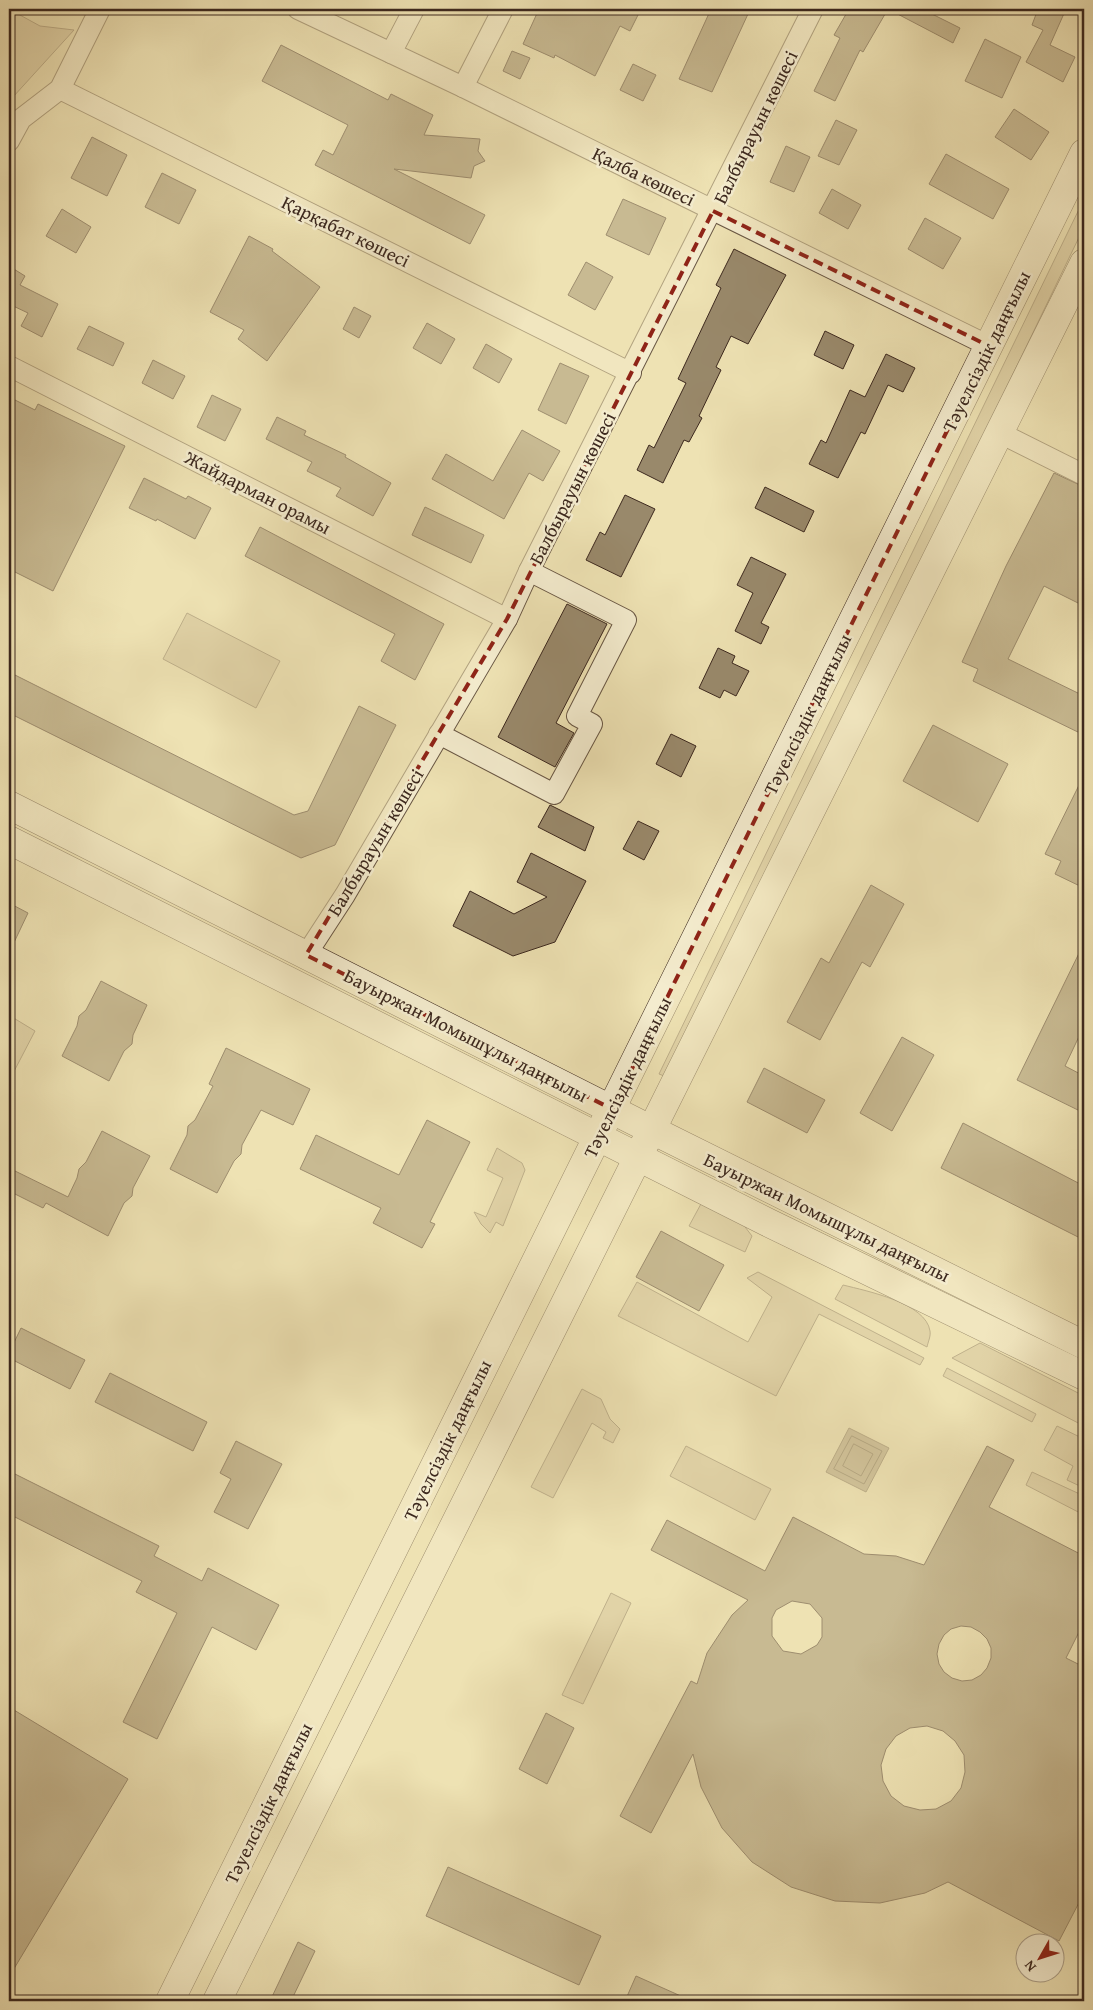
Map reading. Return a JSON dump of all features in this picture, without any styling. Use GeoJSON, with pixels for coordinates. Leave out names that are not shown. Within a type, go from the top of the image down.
{"type":"FeatureCollection","features":[{"type":"Feature","properties":{"kind":"main road","name":"Тәуелсіздік даңғылы"},"geometry":{"type":"LineString","coordinates":[[170,2001],[1084,153]]}},
{"type":"Feature","properties":{"kind":"main road"},"geometry":{"type":"LineString","coordinates":[[217,2001],[1084,263]]}},
{"type":"Feature","properties":{"kind":"main road","name":"Бауыржан Момышұлы даңғылы"},"geometry":{"type":"LineString","coordinates":[[9,805],[652,1130],[1084,1345]]}},
{"type":"Feature","properties":{"kind":"main road","name":"Бауыржан Момышұлы даңғылы"},"geometry":{"type":"LineString","coordinates":[[9,840],[638,1157],[1084,1376]]}},
{"type":"Feature","properties":{"kind":"street"},"geometry":{"type":"LineString","coordinates":[[9,141],[21,118],[60,89],[100,9]]}},
{"type":"Feature","properties":{"kind":"street","name":"Қалба көшесі"},"geometry":{"type":"LineString","coordinates":[[298,9],[463,87],[989,346]]}},
{"type":"Feature","properties":{"kind":"street"},"geometry":{"type":"LineString","coordinates":[[391,53],[414,9]]}},
{"type":"Feature","properties":{"kind":"street"},"geometry":{"type":"LineString","coordinates":[[463,87],[503,9]]}},
{"type":"Feature","properties":{"kind":"street","name":"Балбырауын көшесі"},"geometry":{"type":"LineString","coordinates":[[306,955],[345,895],[507,619],[529,571],[632,373],[814,9]]}},
{"type":"Feature","properties":{"kind":"street","name":"Қарқабат көшесі"},"geometry":{"type":"LineString","coordinates":[[60,89],[632,373]]}},
{"type":"Feature","properties":{"kind":"street","name":"Жайдарман орамы"},"geometry":{"type":"LineString","coordinates":[[9,366],[507,619]]}},
{"type":"Feature","properties":{"kind":"street"},"geometry":{"type":"LineString","coordinates":[[1000,433],[1084,475]]}},
{"type":"Feature","properties":{"kind":"street"},"geometry":{"type":"LineString","coordinates":[[439,734],[554,794],[592,724],[577,716],[626,620],[529,571]]}},
{"type":"Feature","properties":{"kind":"highlighted area"},"geometry":{"type":"Polygon","coordinates":[[[713,211],[989,346],[612,1109],[306,955],[507,619],[713,211]]]}},
{"type":"Feature","properties":{"kind":"shaded area"},"geometry":{"type":"Polygon","coordinates":[[[9,9],[40,26],[74,30],[13,97],[9,95],[9,9]]]}},
{"type":"Feature","properties":{"kind":"shaded area"},"geometry":{"type":"Polygon","coordinates":[[[1084,199],[1084,227],[672,1079],[659,1074],[1084,199]]]}},
{"type":"Feature","properties":{"kind":"shaded area"},"geometry":{"type":"Polygon","coordinates":[[[187,613],[280,661],[256,708],[163,659],[187,613]]]}},
{"type":"Feature","properties":{"kind":"shaded area"},"geometry":{"type":"Polygon","coordinates":[[[12,1017],[35,1031],[9,1081],[9,1023],[12,1017]]]}},
{"type":"Feature","properties":{"kind":"shaded area"},"geometry":{"type":"Polygon","coordinates":[[[497,1148],[522,1163],[525,1170],[503,1226],[496,1222],[490,1233],[481,1224],[474,1212],[486,1217],[503,1178],[487,1170],[497,1148]]]}},
{"type":"Feature","properties":{"kind":"shaded area"},"geometry":{"type":"Polygon","coordinates":[[[702,1202],[742,1223],[752,1236],[745,1252],[689,1226],[702,1202]]]}},
{"type":"Feature","properties":{"kind":"shaded area"},"geometry":{"type":"Polygon","coordinates":[[[758,1272],[924,1358],[920,1365],[819,1314],[776,1396],[618,1316],[637,1282],[748,1342],[772,1297],[747,1278],[758,1272]]]}},
{"type":"Feature","properties":{"kind":"shaded area"},"geometry":{"type":"Polygon","coordinates":[[[843,1285],[894,1300],[918,1313],[926,1321],[930,1331],[927,1347],[835,1299],[843,1285]]]}},
{"type":"Feature","properties":{"kind":"shaded area"},"geometry":{"type":"Polygon","coordinates":[[[980,1343],[1084,1396],[1084,1426],[952,1358],[980,1343]]]}},
{"type":"Feature","properties":{"kind":"shaded area"},"geometry":{"type":"Polygon","coordinates":[[[947,1368],[1036,1414],[1032,1422],[943,1376],[947,1368]]]}},
{"type":"Feature","properties":{"kind":"shaded area"},"geometry":{"type":"Polygon","coordinates":[[[582,1389],[601,1399],[610,1419],[620,1429],[613,1443],[603,1438],[606,1432],[592,1423],[553,1498],[531,1487],[582,1389]]]}},
{"type":"Feature","properties":{"kind":"shaded area"},"geometry":{"type":"Polygon","coordinates":[[[1057,1426],[1084,1439],[1084,1488],[1067,1480],[1073,1466],[1044,1450],[1057,1426]]]}},
{"type":"Feature","properties":{"kind":"shaded area"},"geometry":{"type":"Polygon","coordinates":[[[686,1446],[771,1489],[755,1520],[670,1476],[686,1446]]]}},
{"type":"Feature","properties":{"kind":"shaded area"},"geometry":{"type":"Polygon","coordinates":[[[1032,1472],[1084,1496],[1084,1515],[1026,1485],[1032,1472]]]}},
{"type":"Feature","properties":{"kind":"shaded area"},"geometry":{"type":"Polygon","coordinates":[[[611,1593],[631,1603],[583,1704],[562,1695],[611,1593]]]}},
{"type":"Feature","properties":{"kind":"water"},"geometry":{"type":"Polygon","coordinates":[[[849,1428],[889,1448],[866,1492],[826,1472],[849,1428]]]}},
{"type":"Feature","properties":{"kind":"building"},"geometry":{"type":"Polygon","coordinates":[[[539,9],[641,9],[630,31],[620,26],[595,76],[555,55],[554,58],[523,44],[539,9]]]}},
{"type":"Feature","properties":{"kind":"building"},"geometry":{"type":"Polygon","coordinates":[[[711,9],[736,9],[748,14],[712,92],[679,79],[711,9]]]}},
{"type":"Feature","properties":{"kind":"building"},"geometry":{"type":"Polygon","coordinates":[[[849,9],[888,9],[863,52],[860,50],[835,101],[814,91],[840,38],[834,35],[849,9]]]}},
{"type":"Feature","properties":{"kind":"building"},"geometry":{"type":"Polygon","coordinates":[[[888,9],[922,9],[960,28],[953,43],[888,9]]]}},
{"type":"Feature","properties":{"kind":"building"},"geometry":{"type":"Polygon","coordinates":[[[1038,9],[1066,9],[1050,45],[1075,57],[1063,82],[1026,62],[1043,30],[1032,25],[1038,9]]]}},
{"type":"Feature","properties":{"kind":"building"},"geometry":{"type":"Polygon","coordinates":[[[985,39],[1021,57],[1002,98],[965,81],[985,39]]]}},
{"type":"Feature","properties":{"kind":"building"},"geometry":{"type":"Polygon","coordinates":[[[281,45],[388,100],[391,94],[433,115],[424,135],[480,139],[478,151],[485,161],[474,166],[471,178],[394,169],[485,215],[470,244],[315,165],[323,150],[333,155],[348,125],[262,81],[281,45]]]}},
{"type":"Feature","properties":{"kind":"building"},"geometry":{"type":"Polygon","coordinates":[[[512,51],[530,58],[520,79],[503,71],[512,51]]]}},
{"type":"Feature","properties":{"kind":"building"},"geometry":{"type":"Polygon","coordinates":[[[633,64],[656,75],[643,101],[620,90],[633,64]]]}},
{"type":"Feature","properties":{"kind":"building"},"geometry":{"type":"Polygon","coordinates":[[[1014,109],[1049,132],[1031,160],[995,137],[1014,109]]]}},
{"type":"Feature","properties":{"kind":"building"},"geometry":{"type":"Polygon","coordinates":[[[836,120],[857,130],[839,165],[818,156],[836,120]]]}},
{"type":"Feature","properties":{"kind":"building"},"geometry":{"type":"Polygon","coordinates":[[[92,137],[127,155],[107,196],[71,178],[92,137]]]}},
{"type":"Feature","properties":{"kind":"building"},"geometry":{"type":"Polygon","coordinates":[[[786,146],[810,157],[794,192],[770,182],[786,146]]]}},
{"type":"Feature","properties":{"kind":"building"},"geometry":{"type":"Polygon","coordinates":[[[946,154],[1009,189],[993,219],[929,184],[946,154]]]}},
{"type":"Feature","properties":{"kind":"building"},"geometry":{"type":"Polygon","coordinates":[[[162,173],[196,190],[179,224],[145,207],[162,173]]]}},
{"type":"Feature","properties":{"kind":"building"},"geometry":{"type":"Polygon","coordinates":[[[832,189],[861,205],[848,229],[819,213],[832,189]]]}},
{"type":"Feature","properties":{"kind":"building"},"geometry":{"type":"Polygon","coordinates":[[[623,199],[666,218],[649,255],[606,235],[623,199]]]}},
{"type":"Feature","properties":{"kind":"building"},"geometry":{"type":"Polygon","coordinates":[[[62,209],[91,227],[76,253],[46,236],[62,209]]]}},
{"type":"Feature","properties":{"kind":"building"},"geometry":{"type":"Polygon","coordinates":[[[925,218],[961,238],[943,269],[908,249],[925,218]]]}},
{"type":"Feature","properties":{"kind":"building"},"geometry":{"type":"Polygon","coordinates":[[[249,236],[273,249],[272,251],[320,287],[267,361],[238,339],[244,330],[210,312],[249,236]]]}},
{"type":"Feature","properties":{"kind":"building"},"geometry":{"type":"Polygon","coordinates":[[[734,249],[786,275],[748,344],[731,336],[716,367],[721,370],[699,416],[702,418],[689,442],[684,440],[663,483],[637,470],[649,445],[654,448],[686,383],[678,379],[721,288],[716,285],[734,249]]]}},
{"type":"Feature","properties":{"kind":"building"},"geometry":{"type":"Polygon","coordinates":[[[586,262],[613,277],[595,310],[568,295],[586,262]]]}},
{"type":"Feature","properties":{"kind":"building"},"geometry":{"type":"Polygon","coordinates":[[[9,266],[25,276],[20,285],[58,304],[42,337],[21,326],[28,313],[9,304],[9,266]]]}},
{"type":"Feature","properties":{"kind":"building"},"geometry":{"type":"Polygon","coordinates":[[[354,307],[371,316],[359,338],[343,329],[354,307]]]}},
{"type":"Feature","properties":{"kind":"building"},"geometry":{"type":"Polygon","coordinates":[[[427,323],[455,339],[441,364],[413,348],[427,323]]]}},
{"type":"Feature","properties":{"kind":"building"},"geometry":{"type":"Polygon","coordinates":[[[89,326],[124,343],[113,366],[77,349],[89,326]]]}},
{"type":"Feature","properties":{"kind":"building"},"geometry":{"type":"Polygon","coordinates":[[[825,331],[854,345],[843,369],[814,355],[825,331]]]}},
{"type":"Feature","properties":{"kind":"building"},"geometry":{"type":"Polygon","coordinates":[[[486,344],[512,359],[499,383],[473,368],[486,344]]]}},
{"type":"Feature","properties":{"kind":"building"},"geometry":{"type":"Polygon","coordinates":[[[886,354],[915,368],[903,392],[888,385],[865,434],[861,432],[838,478],[809,464],[821,440],[826,443],[850,390],[865,397],[886,354]]]}},
{"type":"Feature","properties":{"kind":"building"},"geometry":{"type":"Polygon","coordinates":[[[153,360],[185,376],[173,399],[142,383],[153,360]]]}},
{"type":"Feature","properties":{"kind":"building"},"geometry":{"type":"Polygon","coordinates":[[[560,363],[589,376],[566,424],[538,410],[560,363]]]}},
{"type":"Feature","properties":{"kind":"building"},"geometry":{"type":"Polygon","coordinates":[[[212,395],[241,409],[225,441],[197,427],[212,395]]]}},
{"type":"Feature","properties":{"kind":"building"},"geometry":{"type":"Polygon","coordinates":[[[9,397],[35,410],[38,404],[125,446],[53,591],[9,569],[9,397]]]}},
{"type":"Feature","properties":{"kind":"building"},"geometry":{"type":"Polygon","coordinates":[[[277,417],[306,431],[304,435],[346,455],[345,457],[391,483],[373,516],[336,496],[341,488],[307,471],[312,462],[266,439],[277,417]]]}},
{"type":"Feature","properties":{"kind":"building"},"geometry":{"type":"Polygon","coordinates":[[[522,430],[560,451],[543,481],[529,473],[504,519],[432,479],[446,454],[493,481],[522,430]]]}},
{"type":"Feature","properties":{"kind":"building"},"geometry":{"type":"Polygon","coordinates":[[[1054,473],[1084,487],[1084,606],[1044,586],[1008,659],[1084,696],[1084,735],[973,681],[978,669],[962,662],[1006,566],[1054,473]]]}},
{"type":"Feature","properties":{"kind":"building"},"geometry":{"type":"Polygon","coordinates":[[[144,478],[186,499],[188,496],[211,508],[195,539],[157,519],[156,521],[129,508],[144,478]]]}},
{"type":"Feature","properties":{"kind":"building"},"geometry":{"type":"Polygon","coordinates":[[[765,487],[814,511],[804,532],[755,508],[765,487]]]}},
{"type":"Feature","properties":{"kind":"building"},"geometry":{"type":"Polygon","coordinates":[[[625,495],[655,509],[621,577],[586,560],[600,532],[605,535],[625,495]]]}},
{"type":"Feature","properties":{"kind":"building"},"geometry":{"type":"Polygon","coordinates":[[[425,507],[484,535],[471,563],[412,535],[425,507]]]}},
{"type":"Feature","properties":{"kind":"building"},"geometry":{"type":"Polygon","coordinates":[[[260,527],[444,624],[415,680],[381,661],[395,634],[245,556],[260,527]]]}},
{"type":"Feature","properties":{"kind":"building"},"geometry":{"type":"Polygon","coordinates":[[[751,557],[786,574],[761,623],[769,627],[761,644],[735,631],[753,593],[737,585],[751,557]]]}},
{"type":"Feature","properties":{"kind":"building"},"geometry":{"type":"Polygon","coordinates":[[[567,604],[607,624],[556,723],[574,733],[555,767],[498,737],[567,604]]]}},
{"type":"Feature","properties":{"kind":"building"},"geometry":{"type":"Polygon","coordinates":[[[718,648],[735,656],[732,663],[749,671],[736,696],[724,690],[720,698],[699,688],[718,648]]]}},
{"type":"Feature","properties":{"kind":"building"},"geometry":{"type":"Polygon","coordinates":[[[9,672],[294,815],[308,811],[359,706],[396,725],[335,845],[301,858],[9,713],[9,672]]]}},
{"type":"Feature","properties":{"kind":"building"},"geometry":{"type":"Polygon","coordinates":[[[933,725],[1008,764],[978,822],[903,781],[933,725]]]}},
{"type":"Feature","properties":{"kind":"building"},"geometry":{"type":"Polygon","coordinates":[[[671,734],[696,746],[681,777],[656,764],[671,734]]]}},
{"type":"Feature","properties":{"kind":"building"},"geometry":{"type":"Polygon","coordinates":[[[1084,775],[1084,888],[1055,874],[1061,861],[1045,854],[1084,775]]]}},
{"type":"Feature","properties":{"kind":"building"},"geometry":{"type":"Polygon","coordinates":[[[550,805],[594,827],[585,851],[538,827],[550,805]]]}},
{"type":"Feature","properties":{"kind":"building"},"geometry":{"type":"Polygon","coordinates":[[[638,821],[659,831],[644,860],[623,849],[638,821]]]}},
{"type":"Feature","properties":{"kind":"building"},"geometry":{"type":"Polygon","coordinates":[[[531,853],[586,881],[555,942],[513,956],[453,926],[470,891],[514,914],[547,897],[517,882],[531,853]]]}},
{"type":"Feature","properties":{"kind":"building"},"geometry":{"type":"Polygon","coordinates":[[[871,885],[904,904],[870,967],[862,962],[820,1040],[787,1022],[821,958],[829,963],[871,885]]]}},
{"type":"Feature","properties":{"kind":"building"},"geometry":{"type":"Polygon","coordinates":[[[9,903],[28,913],[9,953],[9,903]]]}},
{"type":"Feature","properties":{"kind":"building"},"geometry":{"type":"Polygon","coordinates":[[[1084,943],[1084,1026],[1065,1066],[1084,1076],[1084,1113],[1017,1080],[1084,943]]]}},
{"type":"Feature","properties":{"kind":"building"},"geometry":{"type":"Polygon","coordinates":[[[101,981],[147,1005],[133,1035],[132,1044],[124,1051],[109,1081],[62,1056],[77,1026],[79,1016],[86,1010],[101,981]]]}},
{"type":"Feature","properties":{"kind":"building"},"geometry":{"type":"Polygon","coordinates":[[[902,1037],[934,1055],[892,1131],[860,1113],[902,1037]]]}},
{"type":"Feature","properties":{"kind":"building"},"geometry":{"type":"Polygon","coordinates":[[[226,1048],[310,1089],[293,1125],[261,1110],[242,1145],[241,1154],[234,1161],[217,1193],[170,1169],[187,1135],[188,1126],[195,1120],[213,1086],[209,1084],[226,1048]]]}},
{"type":"Feature","properties":{"kind":"building"},"geometry":{"type":"Polygon","coordinates":[[[764,1068],[825,1100],[807,1133],[747,1102],[764,1068]]]}},
{"type":"Feature","properties":{"kind":"building"},"geometry":{"type":"Polygon","coordinates":[[[427,1120],[470,1142],[430,1222],[435,1224],[422,1248],[373,1223],[381,1208],[300,1169],[316,1135],[399,1175],[427,1120]]]}},
{"type":"Feature","properties":{"kind":"building"},"geometry":{"type":"Polygon","coordinates":[[[963,1123],[1084,1186],[1084,1240],[941,1168],[963,1123]]]}},
{"type":"Feature","properties":{"kind":"building"},"geometry":{"type":"Polygon","coordinates":[[[102,1131],[150,1156],[133,1188],[132,1196],[124,1203],[108,1236],[46,1203],[43,1208],[9,1191],[9,1179],[13,1170],[68,1197],[79,1169],[86,1162],[102,1131]]]}},
{"type":"Feature","properties":{"kind":"building"},"geometry":{"type":"Polygon","coordinates":[[[661,1231],[724,1265],[699,1311],[636,1277],[661,1231]]]}},
{"type":"Feature","properties":{"kind":"building"},"geometry":{"type":"Polygon","coordinates":[[[21,1328],[85,1360],[70,1389],[9,1358],[9,1353],[21,1328]]]}},
{"type":"Feature","properties":{"kind":"building"},"geometry":{"type":"Polygon","coordinates":[[[110,1373],[207,1422],[193,1451],[95,1402],[110,1373]]]}},
{"type":"Feature","properties":{"kind":"building"},"geometry":{"type":"Polygon","coordinates":[[[236,1441],[282,1464],[248,1529],[214,1512],[231,1479],[220,1473],[236,1441]]]}},
{"type":"Feature","properties":{"kind":"building"},"geometry":{"type":"Polygon","coordinates":[[[987,1446],[1014,1460],[989,1507],[1084,1556],[1084,1622],[1066,1658],[1084,1667],[1084,1893],[1064,1932],[1042,1932],[948,1882],[925,1893],[880,1903],[835,1901],[791,1887],[752,1862],[722,1828],[701,1787],[693,1754],[651,1833],[620,1816],[691,1681],[697,1684],[707,1653],[732,1615],[748,1600],[651,1550],[667,1520],[765,1571],[793,1517],[864,1554],[896,1556],[924,1565],[987,1446]],[[792,1601],[776,1610],[772,1618],[772,1636],[783,1651],[801,1654],[817,1645],[822,1637],[822,1618],[810,1604],[792,1601]],[[961,1626],[951,1629],[944,1635],[939,1644],[937,1654],[939,1664],[944,1672],[952,1678],[962,1681],[972,1680],[981,1675],[987,1668],[991,1658],[991,1648],[987,1639],[980,1632],[971,1627],[961,1626]],[[927,1726],[910,1728],[896,1736],[886,1749],[881,1765],[883,1781],[891,1796],[904,1806],[920,1810],[936,1809],[951,1801],[961,1788],[965,1772],[964,1755],[955,1741],[943,1731],[927,1726]]]}},
{"type":"Feature","properties":{"kind":"building"},"geometry":{"type":"Polygon","coordinates":[[[9,1471],[159,1546],[154,1556],[202,1581],[208,1568],[279,1605],[256,1650],[212,1627],[157,1739],[123,1722],[177,1613],[136,1592],[142,1581],[9,1514],[9,1471]]]}},
{"type":"Feature","properties":{"kind":"building"},"geometry":{"type":"Polygon","coordinates":[[[9,1707],[128,1779],[9,1977],[9,1707]]]}},
{"type":"Feature","properties":{"kind":"building"},"geometry":{"type":"Polygon","coordinates":[[[546,1713],[574,1728],[547,1784],[519,1769],[546,1713]]]}},
{"type":"Feature","properties":{"kind":"building"},"geometry":{"type":"Polygon","coordinates":[[[448,1867],[601,1936],[579,1985],[426,1916],[448,1867]]]}},
{"type":"Feature","properties":{"kind":"building"},"geometry":{"type":"Polygon","coordinates":[[[298,1942],[315,1951],[291,2001],[270,2001],[298,1942]]]}},
{"type":"Feature","properties":{"kind":"building"},"geometry":{"type":"Polygon","coordinates":[[[636,1976],[692,2001],[625,2001],[636,1976]]]}}]}
